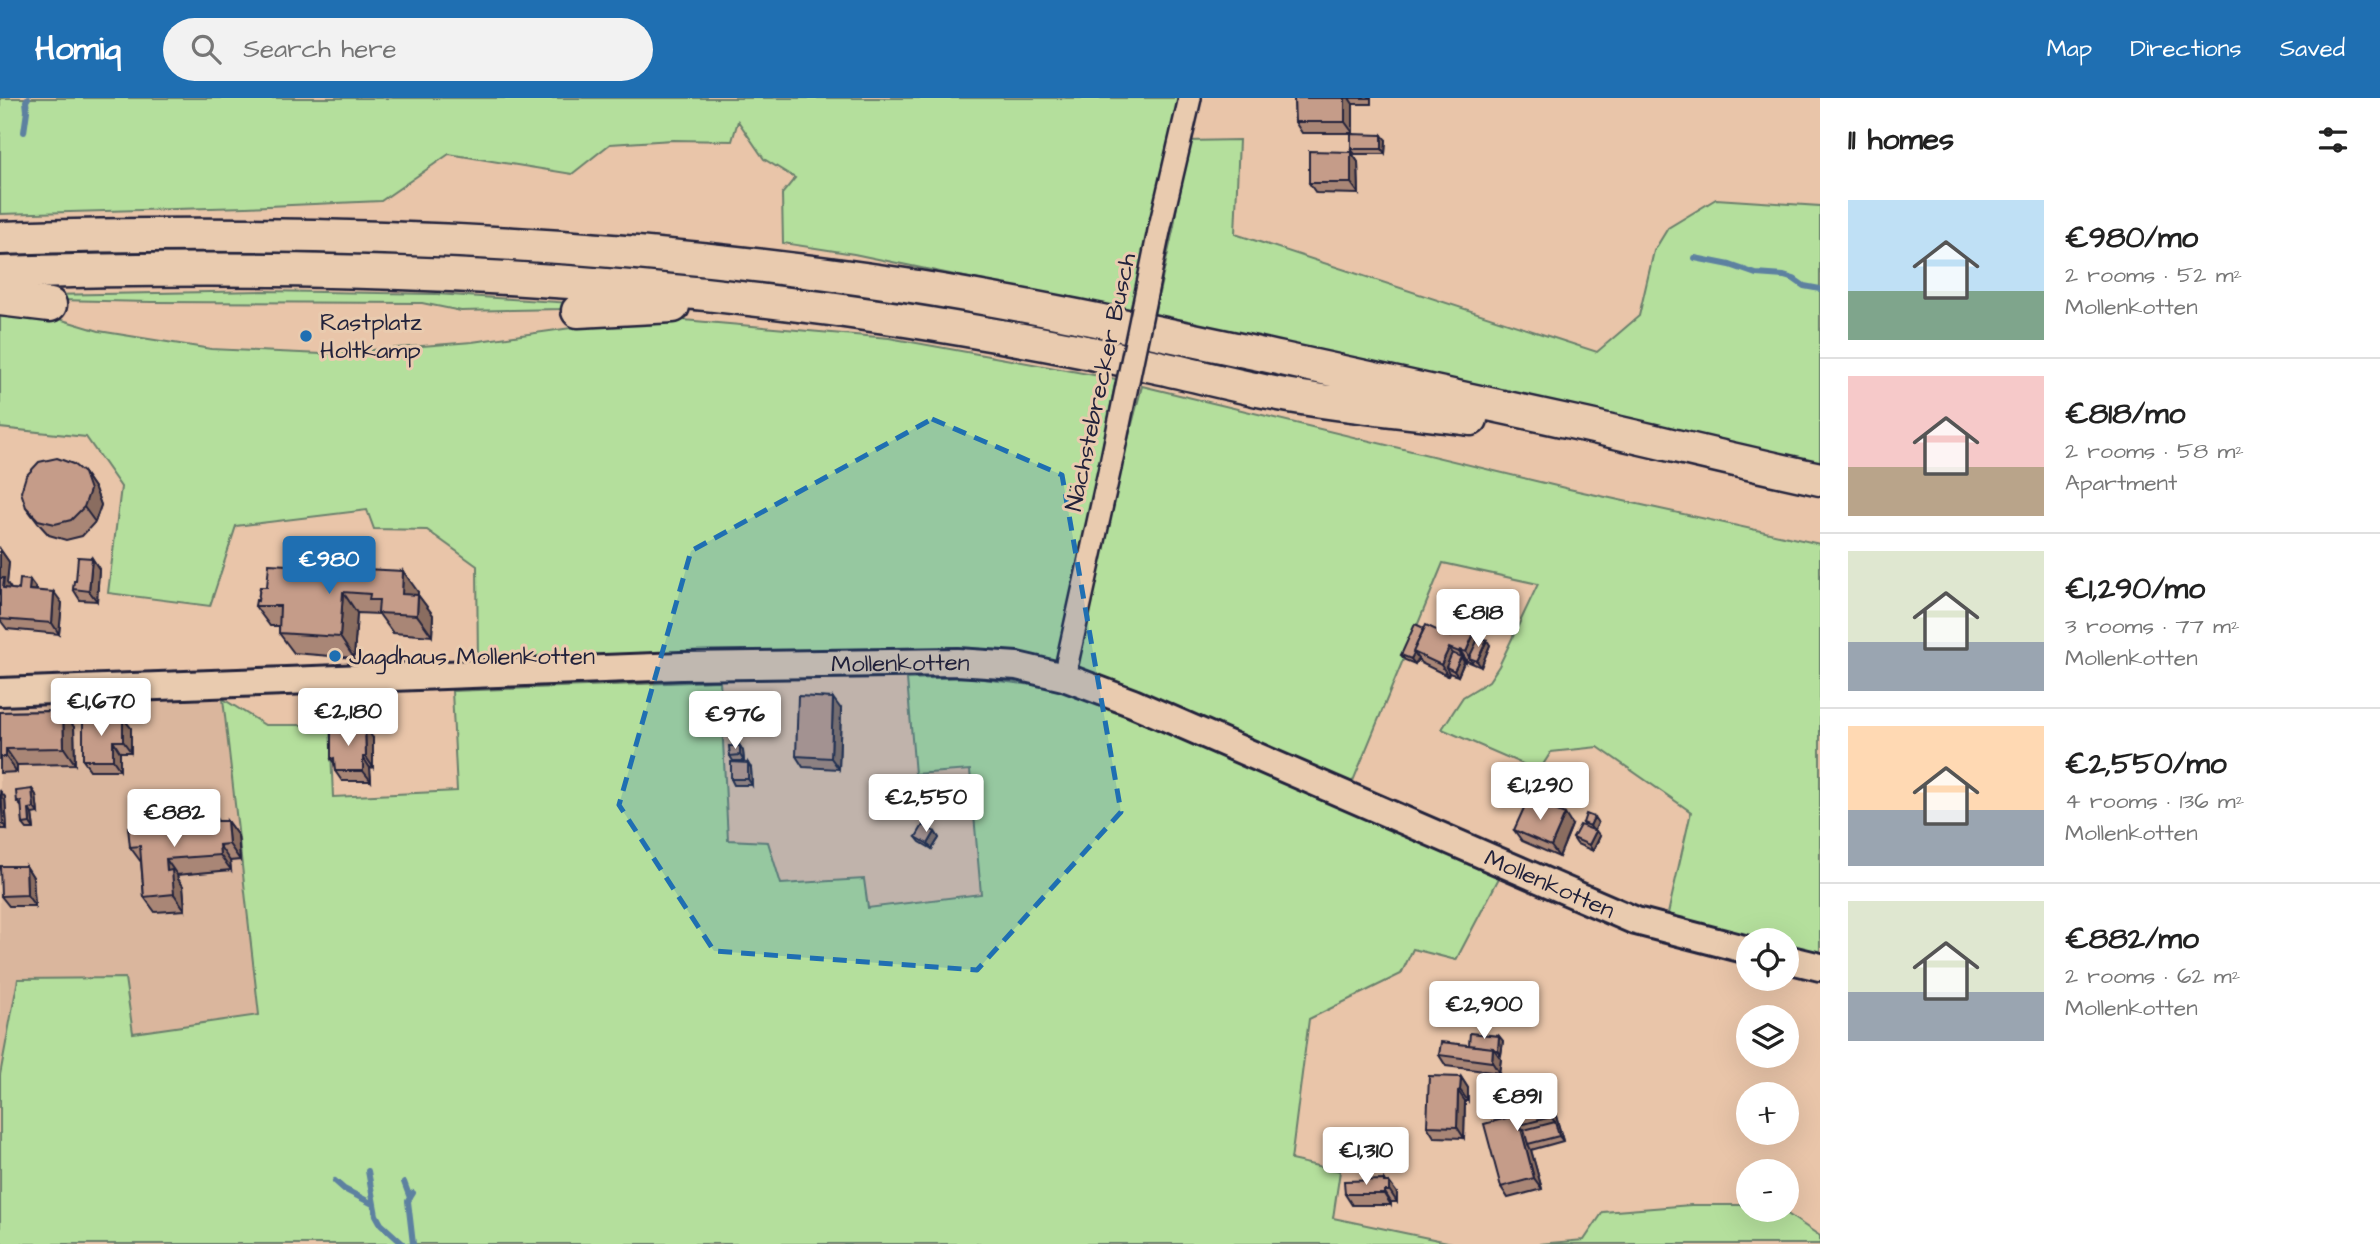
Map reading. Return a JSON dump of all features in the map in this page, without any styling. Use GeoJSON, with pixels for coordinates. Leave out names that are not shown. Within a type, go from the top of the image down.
{"type":"FeatureCollection","features":[{"type":"Feature","properties":{"kind":"highway"},"geometry":{"type":"LineString","coordinates":[[0,238],[314,234],[474,240],[650,253],[771,266],[906,285],[1159,332],[1820,479]]}},
{"type":"Feature","properties":{"kind":"highway"},"geometry":{"type":"LineString","coordinates":[[0,273],[189,269],[435,273],[629,286],[772,302],[899,319],[1014,339],[1280,394],[1507,424],[1820,498]]}},
{"type":"Feature","properties":{"kind":"highway"},"geometry":{"type":"LineString","coordinates":[[0,299],[50,305]]}},
{"type":"Feature","properties":{"kind":"highway"},"geometry":{"type":"LineString","coordinates":[[578,311],[772,302]]}},
{"type":"Feature","properties":{"kind":"main road","name":"Mollenkotten"},"geometry":{"type":"LineString","coordinates":[[0,692],[681,666],[886,662],[957,662],[1017,666],[1064,677],[1133,703],[1636,921],[1736,947]]}},
{"type":"Feature","properties":{"kind":"main road"},"geometry":{"type":"LineString","coordinates":[[1799,962],[1820,967]]}},
{"type":"Feature","properties":{"kind":"street","name":"Nächstebrecker Busch"},"geometry":{"type":"LineString","coordinates":[[1064,677],[1190,98]]}},
{"type":"Feature","properties":{"kind":"highlighted area"},"geometry":{"type":"Polygon","coordinates":[[[932,419],[1062,475],[1121,812],[977,970],[714,951],[619,805],[691,551],[932,419]]]}},
{"type":"Feature","properties":{"kind":"shaded area"},"geometry":{"type":"Polygon","coordinates":[[[221,691],[259,1015],[133,1033],[125,977],[18,980],[0,1077],[0,703],[221,691]]]}},
{"type":"Feature","properties":{"kind":"green space"},"geometry":{"type":"Polygon","coordinates":[[[0,98],[1180,98],[1132,312],[854,254],[783,243],[782,194],[795,178],[764,159],[738,121],[732,141],[673,140],[610,144],[572,174],[449,154],[381,201],[0,214],[0,98]]]}},
{"type":"Feature","properties":{"kind":"green space"},"geometry":{"type":"Polygon","coordinates":[[[1239,140],[1235,234],[1597,352],[1639,316],[1654,251],[1668,228],[1716,199],[1820,206],[1820,471],[1154,315],[1174,226],[1186,141],[1239,140]]]}},
{"type":"Feature","properties":{"kind":"green space"},"geometry":{"type":"Polygon","coordinates":[[[264,291],[436,294],[572,303],[562,309],[461,311],[422,303],[56,300],[49,295],[264,291]]]}},
{"type":"Feature","properties":{"kind":"green space"},"geometry":{"type":"Polygon","coordinates":[[[0,316],[59,319],[99,331],[211,349],[322,354],[472,342],[649,317],[889,338],[1116,379],[1095,490],[1056,662],[935,654],[797,650],[478,662],[477,566],[427,530],[374,529],[367,510],[236,526],[210,606],[108,593],[121,487],[86,437],[0,428],[0,316]]]}},
{"type":"Feature","properties":{"kind":"green space"},"geometry":{"type":"Polygon","coordinates":[[[1142,386],[1569,489],[1820,544],[1820,957],[1799,952],[1799,928],[1736,928],[1736,936],[1667,918],[1691,812],[1598,747],[1551,752],[1539,771],[1442,729],[1463,697],[1489,681],[1499,666],[1538,584],[1443,563],[1351,786],[1073,669],[1142,386]]]}},
{"type":"Feature","properties":{"kind":"green space"},"geometry":{"type":"Polygon","coordinates":[[[966,677],[1058,688],[1338,805],[1499,878],[1456,960],[1413,949],[1401,974],[1309,1019],[1291,1160],[1340,1171],[1333,1218],[1457,1244],[0,1244],[0,1075],[18,979],[125,978],[133,1033],[259,1015],[223,699],[265,725],[330,725],[333,797],[457,791],[452,691],[720,681],[728,840],[768,842],[781,884],[864,879],[868,908],[981,894],[970,770],[915,774],[907,679],[966,677]]]}},
{"type":"Feature","properties":{"kind":"green space"},"geometry":{"type":"Polygon","coordinates":[[[1691,1205],[1736,1205],[1736,1222],[1799,1222],[1820,1236],[1820,1244],[1539,1244],[1584,1240],[1603,1212],[1691,1205]]]}},
{"type":"Feature","properties":{"kind":"building"},"geometry":{"type":"Polygon","coordinates":[[[1294,98],[1345,98],[1345,122],[1295,122],[1294,98]]]}},
{"type":"Feature","properties":{"kind":"building"},"geometry":{"type":"Polygon","coordinates":[[[1351,134],[1382,135],[1382,149],[1351,149],[1351,134]]]}},
{"type":"Feature","properties":{"kind":"building"},"geometry":{"type":"Polygon","coordinates":[[[1309,151],[1351,152],[1351,183],[1309,183],[1309,151]]]}},
{"type":"Feature","properties":{"kind":"building"},"geometry":{"type":"Polygon","coordinates":[[[57,458],[73,464],[84,473],[90,490],[84,507],[71,520],[55,524],[38,520],[26,507],[21,492],[26,476],[39,462],[57,458]]]}},
{"type":"Feature","properties":{"kind":"building"},"geometry":{"type":"Polygon","coordinates":[[[78,557],[92,558],[89,591],[73,589],[78,557]]]}},
{"type":"Feature","properties":{"kind":"building"},"geometry":{"type":"Polygon","coordinates":[[[269,564],[403,571],[402,594],[418,595],[417,615],[378,613],[379,600],[369,600],[370,594],[343,592],[340,637],[279,633],[280,606],[255,606],[260,587],[267,587],[269,564]]]}},
{"type":"Feature","properties":{"kind":"building"},"geometry":{"type":"Polygon","coordinates":[[[0,578],[4,578],[3,588],[19,590],[20,579],[30,580],[29,590],[54,592],[52,623],[0,619],[0,578]]]}},
{"type":"Feature","properties":{"kind":"building"},"geometry":{"type":"Polygon","coordinates":[[[1458,623],[1475,631],[1466,652],[1449,648],[1441,665],[1413,652],[1426,625],[1451,637],[1458,623]]]}},
{"type":"Feature","properties":{"kind":"building"},"geometry":{"type":"Polygon","coordinates":[[[1415,624],[1424,628],[1411,659],[1401,655],[1415,624]]]}},
{"type":"Feature","properties":{"kind":"building"},"geometry":{"type":"Polygon","coordinates":[[[1479,637],[1487,640],[1477,661],[1469,658],[1479,637]]]}},
{"type":"Feature","properties":{"kind":"building"},"geometry":{"type":"Polygon","coordinates":[[[1452,653],[1461,657],[1454,671],[1446,667],[1452,653]]]}},
{"type":"Feature","properties":{"kind":"building"},"geometry":{"type":"Polygon","coordinates":[[[798,696],[833,698],[831,758],[796,756],[798,696]]]}},
{"type":"Feature","properties":{"kind":"building"},"geometry":{"type":"Polygon","coordinates":[[[63,711],[64,748],[6,749],[6,757],[0,757],[0,712],[63,711]]]}},
{"type":"Feature","properties":{"kind":"building"},"geometry":{"type":"Polygon","coordinates":[[[83,718],[123,718],[123,741],[113,741],[113,760],[83,760],[83,718]]]}},
{"type":"Feature","properties":{"kind":"building"},"geometry":{"type":"Polygon","coordinates":[[[365,727],[366,757],[363,757],[363,771],[335,771],[334,758],[331,759],[331,728],[365,727]]]}},
{"type":"Feature","properties":{"kind":"building"},"geometry":{"type":"Polygon","coordinates":[[[729,746],[740,746],[740,755],[730,756],[729,746]]]}},
{"type":"Feature","properties":{"kind":"building"},"geometry":{"type":"Polygon","coordinates":[[[731,762],[748,763],[748,779],[731,779],[731,762]]]}},
{"type":"Feature","properties":{"kind":"building"},"geometry":{"type":"Polygon","coordinates":[[[32,789],[34,808],[29,809],[30,823],[23,824],[21,801],[17,802],[16,791],[32,789]]]}},
{"type":"Feature","properties":{"kind":"building"},"geometry":{"type":"Polygon","coordinates":[[[1,792],[3,824],[0,824],[1,792]]]}},
{"type":"Feature","properties":{"kind":"building"},"geometry":{"type":"Polygon","coordinates":[[[1528,799],[1565,814],[1551,846],[1514,830],[1528,799]]]}},
{"type":"Feature","properties":{"kind":"building"},"geometry":{"type":"Polygon","coordinates":[[[1586,814],[1594,817],[1590,826],[1583,823],[1586,814]]]}},
{"type":"Feature","properties":{"kind":"building"},"geometry":{"type":"Polygon","coordinates":[[[216,818],[217,821],[227,821],[229,844],[219,845],[220,855],[166,859],[167,871],[172,870],[174,894],[144,897],[140,846],[130,847],[128,827],[192,825],[192,820],[216,818]]]}},
{"type":"Feature","properties":{"kind":"building"},"geometry":{"type":"Polygon","coordinates":[[[923,825],[935,832],[928,844],[916,837],[923,825]]]}},
{"type":"Feature","properties":{"kind":"building"},"geometry":{"type":"Polygon","coordinates":[[[1580,825],[1596,831],[1589,845],[1573,838],[1580,825]]]}},
{"type":"Feature","properties":{"kind":"building"},"geometry":{"type":"Polygon","coordinates":[[[0,866],[26,866],[27,895],[1,896],[0,866]]]}},
{"type":"Feature","properties":{"kind":"building"},"geometry":{"type":"Polygon","coordinates":[[[1470,1033],[1499,1036],[1498,1050],[1469,1045],[1470,1033]]]}},
{"type":"Feature","properties":{"kind":"building"},"geometry":{"type":"Polygon","coordinates":[[[1441,1042],[1493,1048],[1492,1062],[1439,1055],[1441,1042]]]}},
{"type":"Feature","properties":{"kind":"building"},"geometry":{"type":"Polygon","coordinates":[[[1429,1076],[1461,1077],[1457,1127],[1427,1126],[1429,1076]]]}},
{"type":"Feature","properties":{"kind":"building"},"geometry":{"type":"Polygon","coordinates":[[[1541,1077],[1551,1117],[1520,1125],[1534,1178],[1501,1187],[1484,1124],[1518,1115],[1510,1085],[1541,1077]]]}},
{"type":"Feature","properties":{"kind":"building"},"geometry":{"type":"Polygon","coordinates":[[[1555,1122],[1559,1136],[1528,1144],[1524,1130],[1555,1122]]]}},
{"type":"Feature","properties":{"kind":"building"},"geometry":{"type":"Polygon","coordinates":[[[1344,1181],[1389,1182],[1389,1191],[1384,1191],[1384,1194],[1345,1194],[1344,1181]]]}},
{"type":"Feature","properties":{"kind":"waterway"},"geometry":{"type":"LineString","coordinates":[[24,132],[28,98]]}},
{"type":"Feature","properties":{"kind":"waterway"},"geometry":{"type":"LineString","coordinates":[[1695,258],[1730,265],[1756,274],[1784,276],[1804,286],[1820,289]]}},
{"type":"Feature","properties":{"kind":"waterway"},"geometry":{"type":"LineString","coordinates":[[368,1171],[376,1215],[381,1224],[403,1244]]}},
{"type":"Feature","properties":{"kind":"waterway"},"geometry":{"type":"LineString","coordinates":[[335,1181],[344,1189],[373,1204]]}},
{"type":"Feature","properties":{"kind":"waterway"},"geometry":{"type":"LineString","coordinates":[[404,1182],[410,1198]]}},
{"type":"Feature","properties":{"kind":"waterway"},"geometry":{"type":"LineString","coordinates":[[413,1193],[408,1201],[413,1244]]}},
{"type":"Feature","properties":{"kind":"place","name":"Rastplatz Holtkamp"},"geometry":{"type":"Point","coordinates":[306,336]}},
{"type":"Feature","properties":{"kind":"place","name":"Jagdhaus Mollenkotten"},"geometry":{"type":"Point","coordinates":[335,656]}}]}
